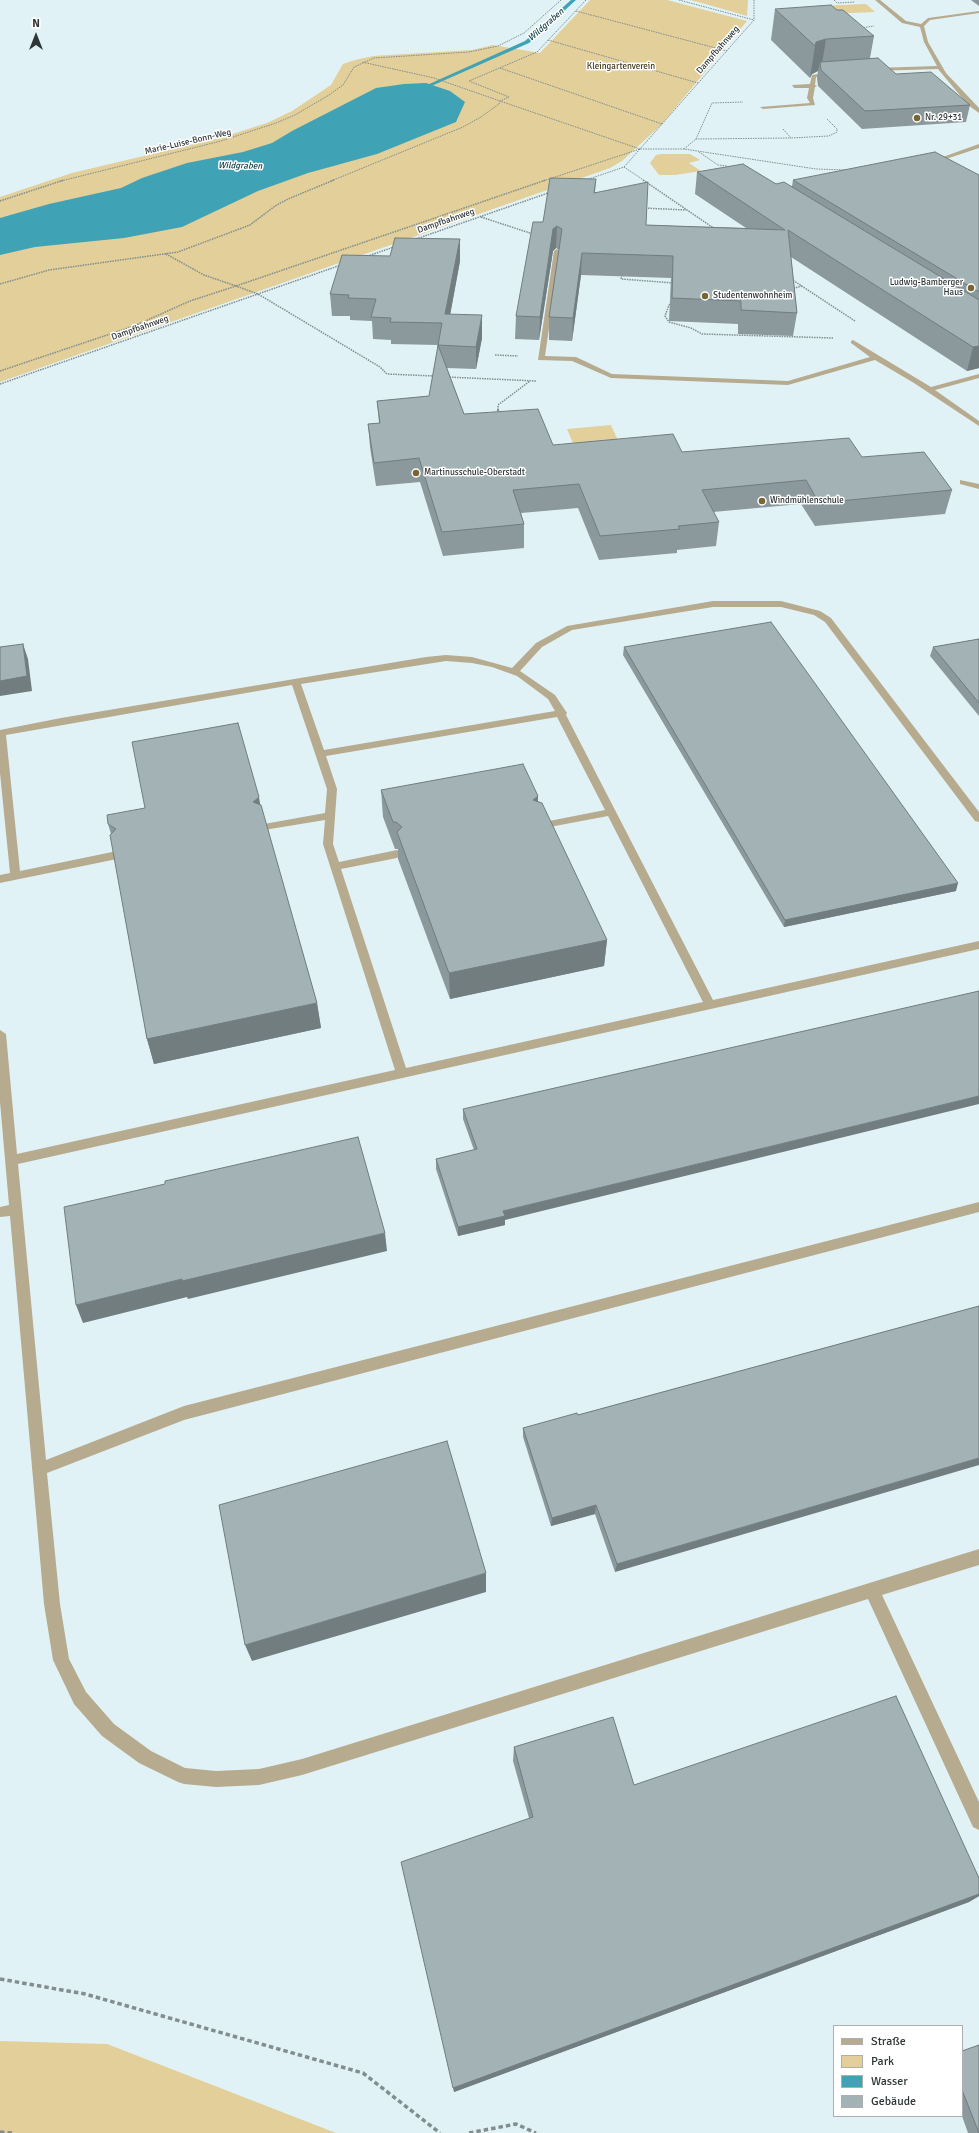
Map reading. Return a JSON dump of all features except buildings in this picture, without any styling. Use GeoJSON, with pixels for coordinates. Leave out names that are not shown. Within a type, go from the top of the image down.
{"type":"FeatureCollection","features":[{"type":"Feature","properties":{"kind":"street"},"geometry":{"type":"LineString","coordinates":[[877,0],[904,22],[922,26]]}},
{"type":"Feature","properties":{"kind":"street"},"geometry":{"type":"LineString","coordinates":[[922,26],[928,19],[979,12]]}},
{"type":"Feature","properties":{"kind":"street"},"geometry":{"type":"LineString","coordinates":[[922,26],[926,42],[939,66],[970,104],[979,111]]}},
{"type":"Feature","properties":{"kind":"street"},"geometry":{"type":"LineString","coordinates":[[879,62],[886,70]]}},
{"type":"Feature","properties":{"kind":"street"},"geometry":{"type":"LineString","coordinates":[[866,71],[939,66]]}},
{"type":"Feature","properties":{"kind":"street"},"geometry":{"type":"LineString","coordinates":[[763,107],[813,104],[810,98],[814,86],[814,76],[841,72]]}},
{"type":"Feature","properties":{"kind":"street"},"geometry":{"type":"LineString","coordinates":[[794,86],[814,86]]}},
{"type":"Feature","properties":{"kind":"street"},"geometry":{"type":"LineString","coordinates":[[922,165],[977,148]]}},
{"type":"Feature","properties":{"kind":"street"},"geometry":{"type":"LineString","coordinates":[[941,159],[947,162]]}},
{"type":"Feature","properties":{"kind":"street"},"geometry":{"type":"LineString","coordinates":[[557,251],[541,358],[573,359],[611,376],[788,383],[876,358]]}},
{"type":"Feature","properties":{"kind":"street"},"geometry":{"type":"LineString","coordinates":[[853,342],[876,358],[929,390],[979,424]]}},
{"type":"Feature","properties":{"kind":"street"},"geometry":{"type":"LineString","coordinates":[[929,390],[979,376]]}},
{"type":"Feature","properties":{"kind":"street"},"geometry":{"type":"LineString","coordinates":[[963,482],[979,487]]}},
{"type":"Feature","properties":{"kind":"street"},"geometry":{"type":"LineString","coordinates":[[514,672],[539,645],[570,628],[713,604],[782,604],[802,608],[817,613],[828,620],[979,819]]}},
{"type":"Feature","properties":{"kind":"street"},"geometry":{"type":"LineString","coordinates":[[15,875],[0,733],[296,682],[446,658],[488,663],[514,672],[552,697],[562,713],[710,1005]]}},
{"type":"Feature","properties":{"kind":"street"},"geometry":{"type":"LineString","coordinates":[[296,682],[332,789],[328,844],[402,1073]]}},
{"type":"Feature","properties":{"kind":"street"},"geometry":{"type":"LineString","coordinates":[[320,754],[562,713]]}},
{"type":"Feature","properties":{"kind":"street"},"geometry":{"type":"LineString","coordinates":[[539,826],[612,812]]}},
{"type":"Feature","properties":{"kind":"street"},"geometry":{"type":"LineString","coordinates":[[264,827],[331,815]]}},
{"type":"Feature","properties":{"kind":"street"},"geometry":{"type":"LineString","coordinates":[[335,867],[397,854]]}},
{"type":"Feature","properties":{"kind":"street"},"geometry":{"type":"LineString","coordinates":[[0,879],[116,855]]}},
{"type":"Feature","properties":{"kind":"street"},"geometry":{"type":"LineString","coordinates":[[12,1160],[979,945]]}},
{"type":"Feature","properties":{"kind":"street"},"geometry":{"type":"LineString","coordinates":[[0,1034],[52,1604],[61,1660],[80,1698],[108,1730],[144,1757],[184,1776],[216,1779],[259,1777],[302,1767],[979,1557]]}},
{"type":"Feature","properties":{"kind":"street"},"geometry":{"type":"LineString","coordinates":[[39,1469],[184,1413],[979,1207]]}},
{"type":"Feature","properties":{"kind":"street"},"geometry":{"type":"LineString","coordinates":[[0,1212],[16,1209]]}},
{"type":"Feature","properties":{"kind":"street"},"geometry":{"type":"LineString","coordinates":[[872,1590],[979,1821]]}},
{"type":"Feature","properties":{"kind":"path"},"geometry":{"type":"LineString","coordinates":[[362,62],[374,58],[478,51],[505,44],[524,33],[561,0]]}},
{"type":"Feature","properties":{"kind":"path"},"geometry":{"type":"LineString","coordinates":[[0,284],[49,270],[166,254],[219,238],[250,225],[268,213],[275,206],[288,199],[463,127],[482,117],[500,101],[509,97],[469,81],[536,52],[586,0]]}},
{"type":"Feature","properties":{"kind":"path"},"geometry":{"type":"LineString","coordinates":[[679,0],[754,20],[754,0]]}},
{"type":"Feature","properties":{"kind":"path"},"geometry":{"type":"LineString","coordinates":[[837,3],[842,6]]}},
{"type":"Feature","properties":{"kind":"path"},"geometry":{"type":"LineString","coordinates":[[576,11],[727,51]]}},
{"type":"Feature","properties":{"kind":"path","name":"Dampfbahnweg"},"geometry":{"type":"LineString","coordinates":[[586,180],[624,167],[754,20]]}},
{"type":"Feature","properties":{"kind":"path"},"geometry":{"type":"LineString","coordinates":[[548,40],[698,83]]}},
{"type":"Feature","properties":{"kind":"path"},"geometry":{"type":"LineString","coordinates":[[362,62],[450,83],[640,149],[696,151],[816,169],[846,170]]}},
{"type":"Feature","properties":{"kind":"path","name":"Marie-Luise-Bonn-Weg"},"geometry":{"type":"LineString","coordinates":[[0,201],[77,176],[221,141],[276,123],[295,115],[329,95],[343,85],[354,67],[362,62]]}},
{"type":"Feature","properties":{"kind":"path"},"geometry":{"type":"LineString","coordinates":[[500,68],[662,124]]}},
{"type":"Feature","properties":{"kind":"path"},"geometry":{"type":"LineString","coordinates":[[684,150],[696,139],[712,103],[758,101],[763,107]]}},
{"type":"Feature","properties":{"kind":"path"},"geometry":{"type":"LineString","coordinates":[[696,139],[791,138],[829,136],[838,132],[838,129],[813,104]]}},
{"type":"Feature","properties":{"kind":"path"},"geometry":{"type":"LineString","coordinates":[[782,128],[791,138]]}},
{"type":"Feature","properties":{"kind":"path"},"geometry":{"type":"LineString","coordinates":[[0,371],[134,326],[190,301],[300,263],[454,213],[507,192],[640,149]]}},
{"type":"Feature","properties":{"kind":"path"},"geometry":{"type":"LineString","coordinates":[[696,151],[718,165],[727,166]]}},
{"type":"Feature","properties":{"kind":"path"},"geometry":{"type":"LineString","coordinates":[[624,167],[718,231]]}},
{"type":"Feature","properties":{"kind":"path","name":"Dampfbahnweg"},"geometry":{"type":"LineString","coordinates":[[414,240],[556,190]]}},
{"type":"Feature","properties":{"kind":"path"},"geometry":{"type":"LineString","coordinates":[[636,208],[687,210]]}},
{"type":"Feature","properties":{"kind":"path"},"geometry":{"type":"LineString","coordinates":[[480,217],[535,235]]}},
{"type":"Feature","properties":{"kind":"path"},"geometry":{"type":"LineString","coordinates":[[362,258],[399,245]]}},
{"type":"Feature","properties":{"kind":"path"},"geometry":{"type":"LineString","coordinates":[[166,254],[204,275],[258,294],[380,367],[387,374],[435,376]]}},
{"type":"Feature","properties":{"kind":"path","name":"Dampfbahnweg"},"geometry":{"type":"LineString","coordinates":[[0,384],[347,263]]}},
{"type":"Feature","properties":{"kind":"path"},"geometry":{"type":"LineString","coordinates":[[623,272],[622,279],[673,282],[676,286]]}},
{"type":"Feature","properties":{"kind":"path"},"geometry":{"type":"LineString","coordinates":[[789,278],[857,322]]}},
{"type":"Feature","properties":{"kind":"path"},"geometry":{"type":"LineString","coordinates":[[787,289],[802,286]]}},
{"type":"Feature","properties":{"kind":"path"},"geometry":{"type":"LineString","coordinates":[[677,302],[669,305],[665,316],[669,322],[691,328],[702,334],[847,339],[853,342]]}},
{"type":"Feature","properties":{"kind":"path"},"geometry":{"type":"LineString","coordinates":[[443,376],[538,381]]}},
{"type":"Feature","properties":{"kind":"path"},"geometry":{"type":"LineString","coordinates":[[498,416],[498,405],[530,380]]}},
{"type":"Feature","properties":{"kind":"path"},"geometry":{"type":"LineString","coordinates":[[0,1979],[85,1994],[363,2074],[440,2133]]}},
{"type":"Feature","properties":{"kind":"path"},"geometry":{"type":"LineString","coordinates":[[469,2133],[516,2124],[536,2133]]}},
{"type":"Feature","properties":{"kind":"path"},"geometry":{"type":"LineString","coordinates":[[0,2132],[12,2133]]}},
{"type":"Feature","properties":{"kind":"green space","name":"Kleingartenverein"},"geometry":{"type":"Polygon","coordinates":[[[590,0],[667,0],[747,21],[662,124],[622,161],[610,168],[0,382],[0,197],[72,173],[220,138],[267,123],[292,111],[331,85],[343,64],[355,60],[373,56],[472,50],[493,45],[540,53],[590,0]]]}},
{"type":"Feature","properties":{"kind":"green space"},"geometry":{"type":"Polygon","coordinates":[[[690,0],[748,0],[747,16],[702,3],[690,0]]]}},
{"type":"Feature","properties":{"kind":"green space"},"geometry":{"type":"Polygon","coordinates":[[[866,4],[875,12],[826,14],[817,6],[866,4]]]}},
{"type":"Feature","properties":{"kind":"green space"},"geometry":{"type":"Polygon","coordinates":[[[690,154],[700,160],[689,163],[701,171],[675,175],[659,175],[650,163],[656,155],[690,154]]]}},
{"type":"Feature","properties":{"kind":"green space"},"geometry":{"type":"Polygon","coordinates":[[[611,425],[626,458],[581,462],[567,429],[611,425]]]}},
{"type":"Feature","properties":{"kind":"green space"},"geometry":{"type":"Polygon","coordinates":[[[0,2041],[107,2044],[336,2133],[0,2133],[0,2041]]]}},
{"type":"Feature","properties":{"kind":"water"},"geometry":{"type":"Polygon","coordinates":[[[426,83],[450,91],[465,102],[456,122],[377,154],[308,173],[258,191],[182,227],[124,238],[35,247],[0,255],[0,218],[49,204],[121,188],[142,178],[187,163],[243,152],[272,143],[292,131],[376,88],[426,83]]]}},
{"type":"Feature","properties":{"kind":"waterway","name":"Wildgraben"},"geometry":{"type":"LineString","coordinates":[[418,90],[527,42],[574,0]]}},
{"type":"Feature","properties":{"kind":"place","name":"Nr. 29+31"},"geometry":{"type":"Point","coordinates":[917,118]}},
{"type":"Feature","properties":{"kind":"place","name":"Ludwig-Bamberger Haus"},"geometry":{"type":"Point","coordinates":[971,288]}},
{"type":"Feature","properties":{"kind":"place","name":"Studentenwohnheim"},"geometry":{"type":"Point","coordinates":[705,296]}},
{"type":"Feature","properties":{"kind":"place","name":"Martinusschule-Oberstadt"},"geometry":{"type":"Point","coordinates":[416,473]}},
{"type":"Feature","properties":{"kind":"place","name":"Windmühlenschule"},"geometry":{"type":"Point","coordinates":[762,501]}}]}
